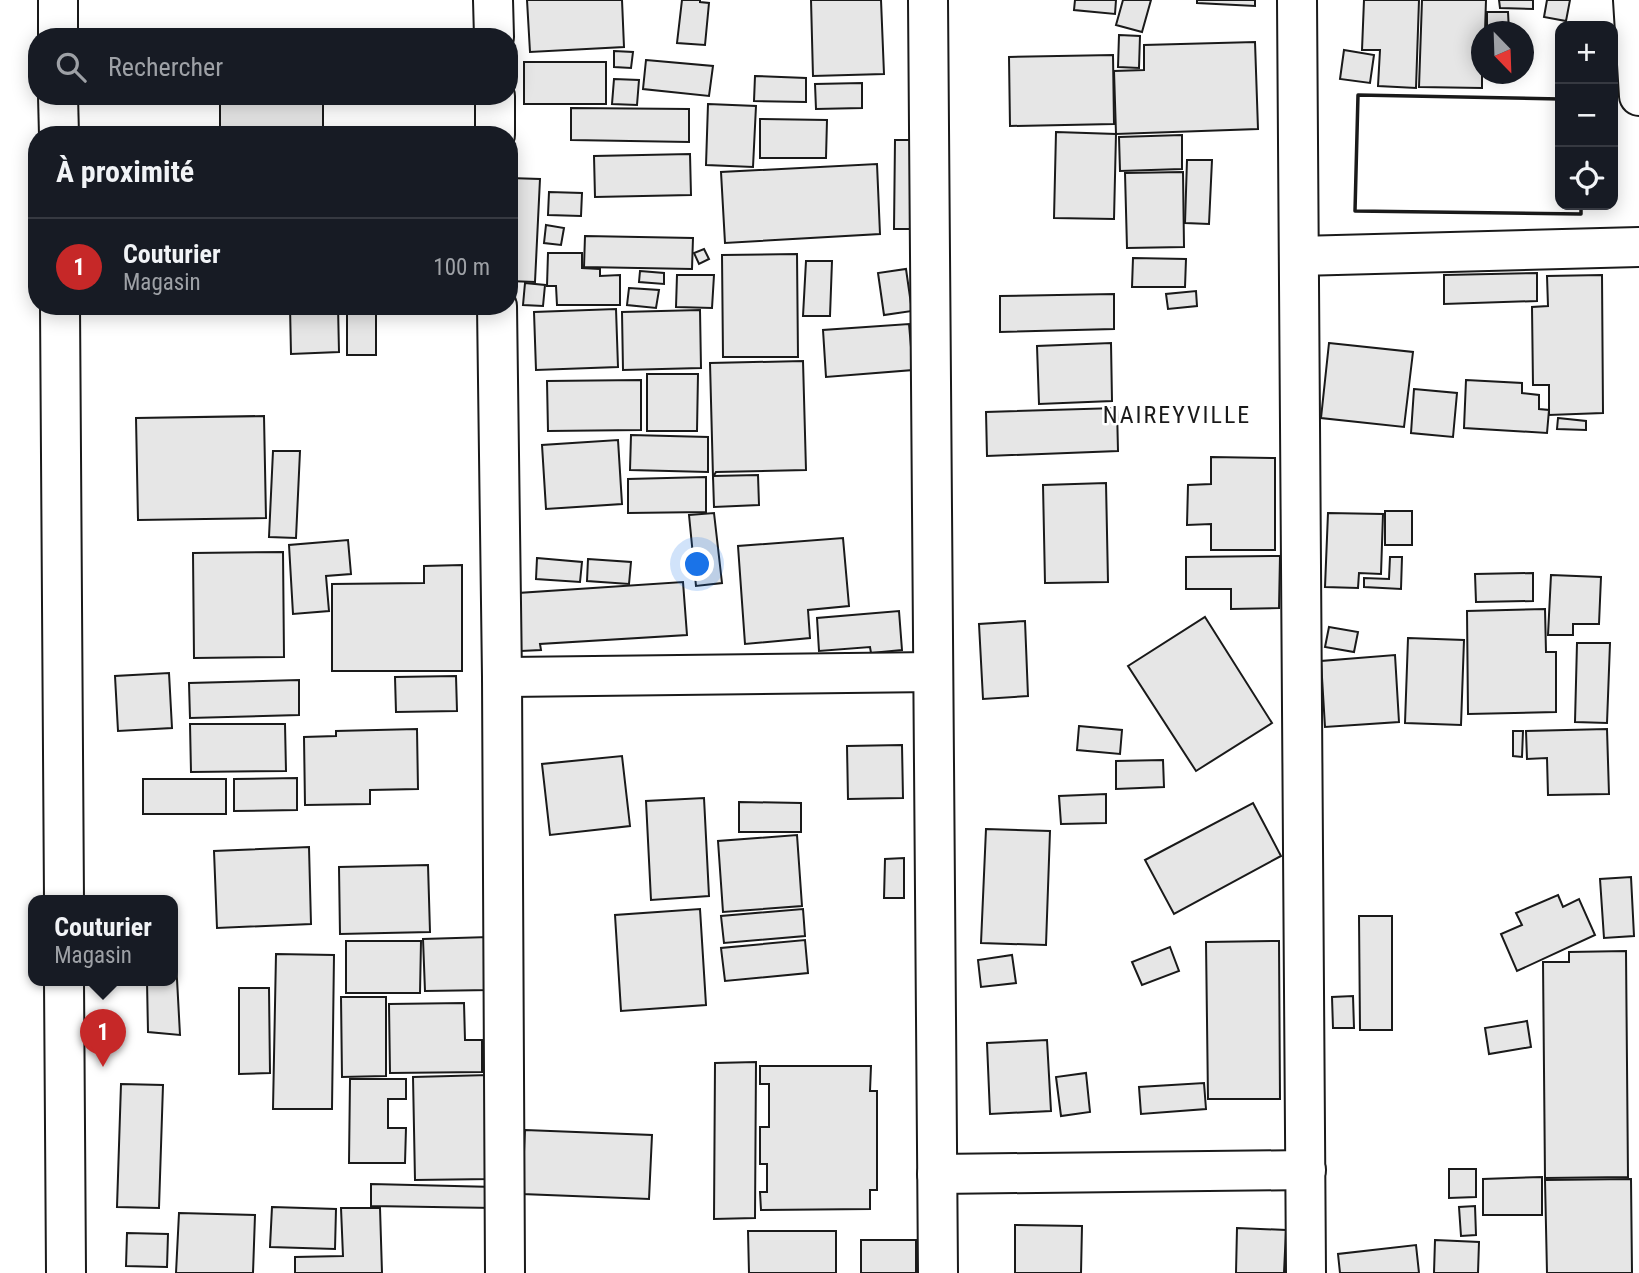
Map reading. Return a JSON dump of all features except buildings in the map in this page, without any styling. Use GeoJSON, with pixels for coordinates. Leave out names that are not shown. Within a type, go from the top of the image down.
{"type":"FeatureCollection","features":[{"type":"Feature","properties":{"kind":"street"},"geometry":{"type":"LineString","coordinates":[[58,0],[58,28]]}},
{"type":"Feature","properties":{"kind":"street"},"geometry":{"type":"LineString","coordinates":[[494,0],[494,28]]}},
{"type":"Feature","properties":{"kind":"street"},"geometry":{"type":"LineString","coordinates":[[928,0],[938,1273]]}},
{"type":"Feature","properties":{"kind":"street"},"geometry":{"type":"LineString","coordinates":[[1297,0],[1306,1273]]}},
{"type":"Feature","properties":{"kind":"street"},"geometry":{"type":"LineString","coordinates":[[1633,0],[1639,96]]}},
{"type":"Feature","properties":{"kind":"street"},"geometry":{"type":"LineString","coordinates":[[58,105],[58,126]]}},
{"type":"Feature","properties":{"kind":"street"},"geometry":{"type":"LineString","coordinates":[[495,105],[495,126]]}},
{"type":"Feature","properties":{"kind":"street"},"geometry":{"type":"LineString","coordinates":[[1299,256],[1639,247]]}},
{"type":"Feature","properties":{"kind":"street"},"geometry":{"type":"LineString","coordinates":[[60,315],[64,895]]}},
{"type":"Feature","properties":{"kind":"street"},"geometry":{"type":"LineString","coordinates":[[498,315],[505,1273]]}},
{"type":"Feature","properties":{"kind":"street"},"geometry":{"type":"LineString","coordinates":[[502,677],[933,672]]}},
{"type":"Feature","properties":{"kind":"street"},"geometry":{"type":"LineString","coordinates":[[64,986],[66,1273]]}},
{"type":"Feature","properties":{"kind":"street"},"geometry":{"type":"LineString","coordinates":[[937,1174],[1306,1170]]}},
{"type":"Feature","properties":{"kind":"wall"},"geometry":{"type":"LineString","coordinates":[[1555,99],[1358,95],[1355,211],[1581,214],[1581,210]]}},
{"type":"Feature","properties":{"kind":"place","name":"Couturier"},"geometry":{"type":"Point","coordinates":[103,1067]}},
{"type":"Feature","properties":{"kind":"district","name":"NAIREYVILLE"},"geometry":{"type":"Point","coordinates":[1177,415]}}]}
